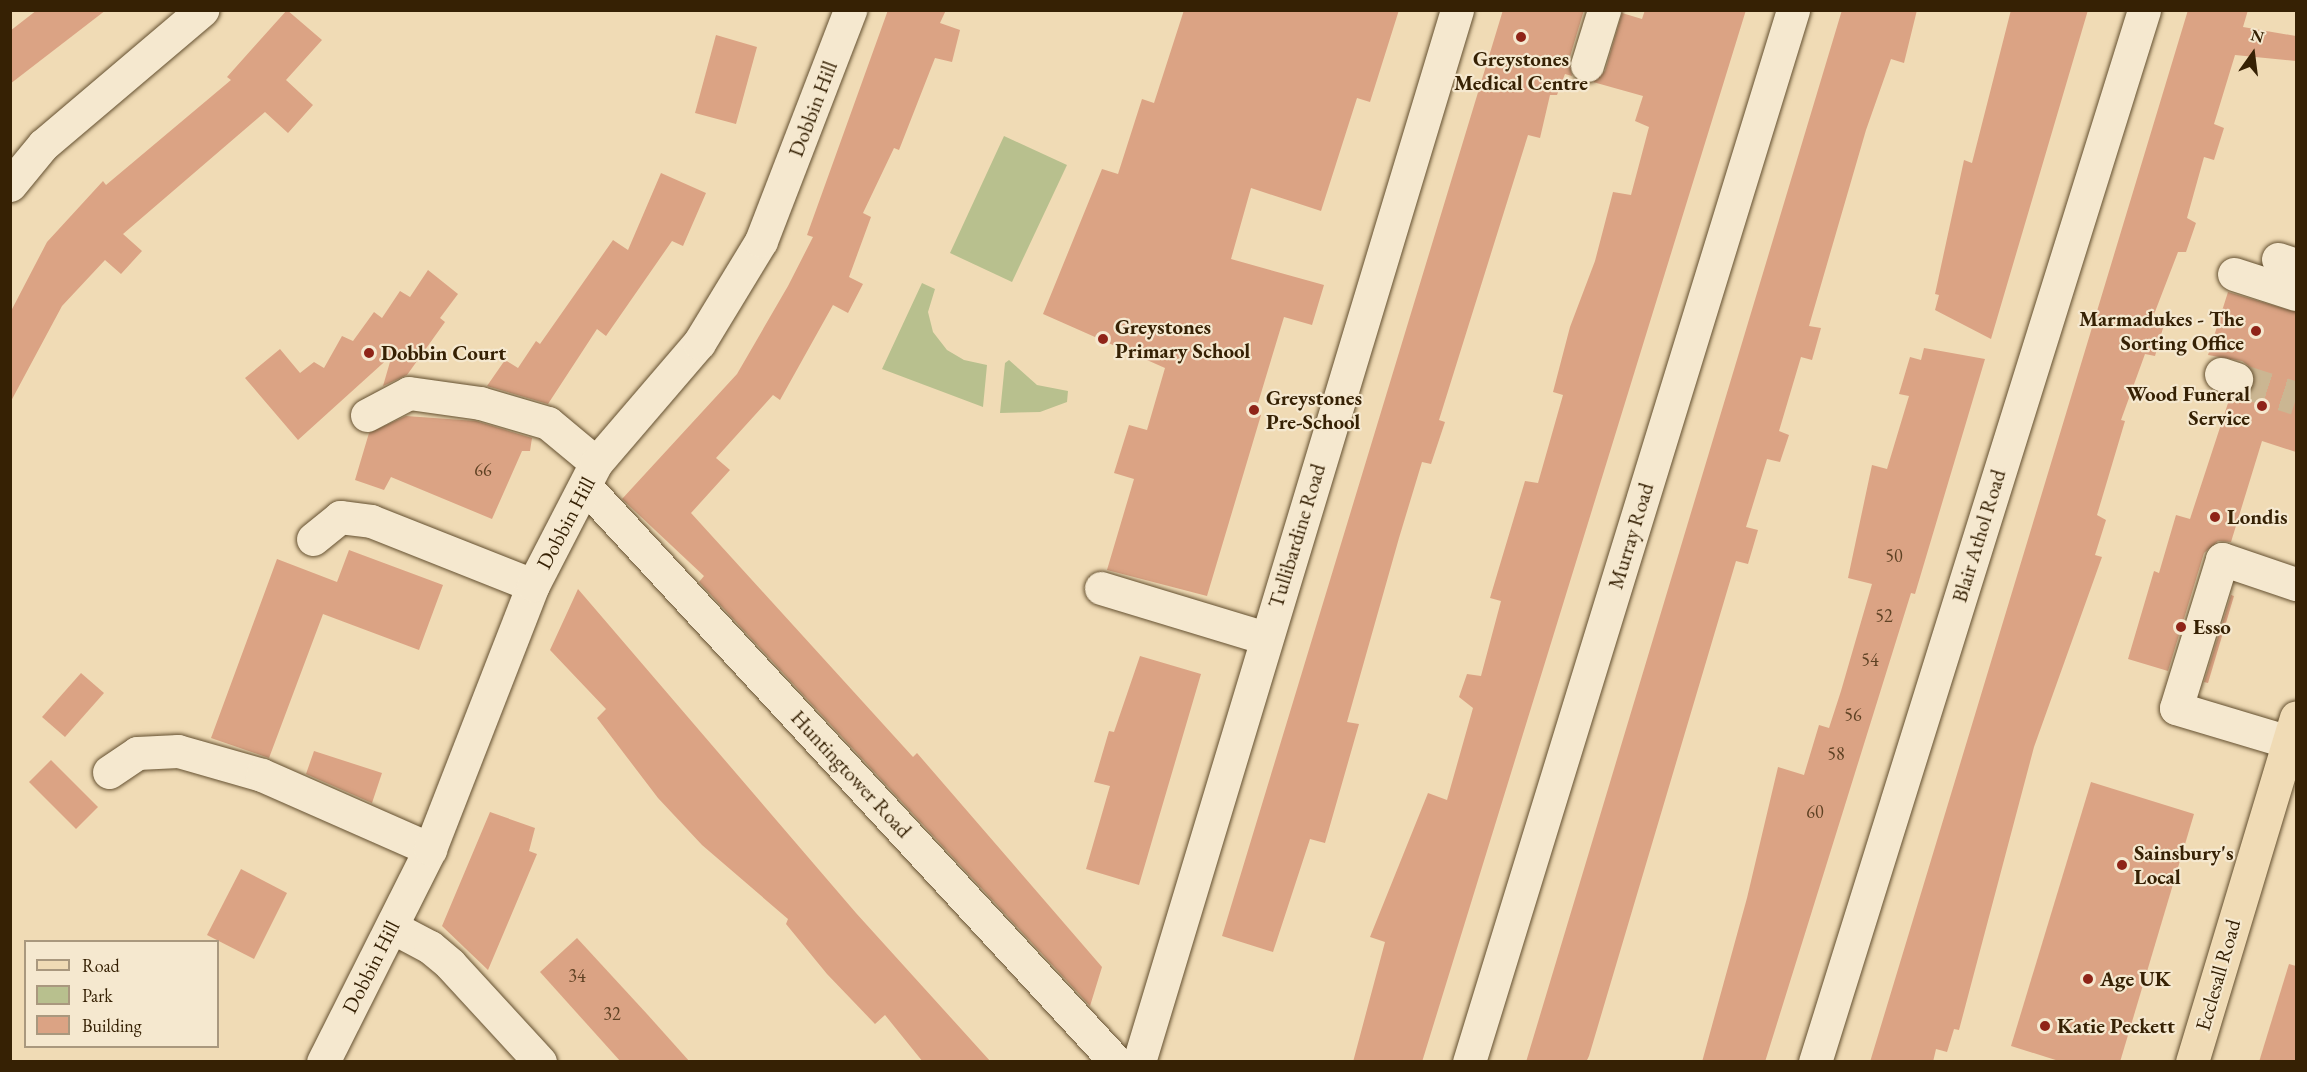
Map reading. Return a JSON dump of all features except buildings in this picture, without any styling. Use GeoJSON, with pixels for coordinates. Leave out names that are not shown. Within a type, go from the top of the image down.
{"type":"FeatureCollection","features":[{"type":"Feature","properties":{"kind":"main road","name":"Ecclesall Road"},"geometry":{"type":"LineString","coordinates":[[2192,1062],[2293,730]]}},
{"type":"Feature","properties":{"kind":"street"},"geometry":{"type":"LineString","coordinates":[[10,185],[43,146],[202,10]]}},
{"type":"Feature","properties":{"kind":"street","name":"Dobbin Hill"},"geometry":{"type":"LineString","coordinates":[[323,1062],[430,849],[533,585],[591,475],[699,343],[761,241],[850,10]]}},
{"type":"Feature","properties":{"kind":"street","name":"Tullibardine Road"},"geometry":{"type":"LineString","coordinates":[[1138,1062],[1457,10]]}},
{"type":"Feature","properties":{"kind":"street"},"geometry":{"type":"LineString","coordinates":[[1587,65],[1604,10]]}},
{"type":"Feature","properties":{"kind":"street","name":"Murray Road"},"geometry":{"type":"LineString","coordinates":[[1469,1062],[1792,10]]}},
{"type":"Feature","properties":{"kind":"street","name":"Blair Athol Road"},"geometry":{"type":"LineString","coordinates":[[1815,1062],[2144,10]]}},
{"type":"Feature","properties":{"kind":"street"},"geometry":{"type":"LineString","coordinates":[[2234,274],[2296,294]]}},
{"type":"Feature","properties":{"kind":"street"},"geometry":{"type":"LineString","coordinates":[[367,415],[409,393],[480,403],[548,423],[591,475]]}},
{"type":"Feature","properties":{"kind":"street","name":"Huntingtower Road"},"geometry":{"type":"LineString","coordinates":[[591,475],[1116,1062]]}},
{"type":"Feature","properties":{"kind":"street"},"geometry":{"type":"LineString","coordinates":[[313,538],[340,517],[371,521],[533,585]]}},
{"type":"Feature","properties":{"kind":"street"},"geometry":{"type":"LineString","coordinates":[[2293,730],[2176,708],[2222,559],[2296,584]]}},
{"type":"Feature","properties":{"kind":"street"},"geometry":{"type":"LineString","coordinates":[[1101,588],[1266,638]]}},
{"type":"Feature","properties":{"kind":"street"},"geometry":{"type":"LineString","coordinates":[[109,772],[137,753],[178,751],[262,775],[430,849]]}},
{"type":"Feature","properties":{"kind":"street"},"geometry":{"type":"LineString","coordinates":[[392,927],[430,947],[450,964],[540,1062]]}},
{"type":"Feature","properties":{"kind":"green space"},"geometry":{"type":"Polygon","coordinates":[[[1004,136],[1067,165],[1012,282],[950,253],[1004,136]]]}},
{"type":"Feature","properties":{"kind":"green space"},"geometry":{"type":"Polygon","coordinates":[[[922,283],[935,289],[928,312],[933,332],[947,350],[964,360],[987,365],[983,407],[882,369],[922,283]]]}},
{"type":"Feature","properties":{"kind":"green space"},"geometry":{"type":"Polygon","coordinates":[[[1009,360],[1037,385],[1068,391],[1067,402],[1040,412],[1000,413],[1005,363],[1009,360]]]}},
{"type":"Feature","properties":{"kind":"tunnel"},"geometry":{"type":"LineString","coordinates":[[2236,379],[2296,398]]}},
{"type":"Feature","properties":{"kind":"place","name":"Greystones Medical Centre"},"geometry":{"type":"Point","coordinates":[1521,37]}},
{"type":"Feature","properties":{"kind":"place","name":"Marmadukes - The Sorting Office"},"geometry":{"type":"Point","coordinates":[2256,331]}},
{"type":"Feature","properties":{"kind":"place","name":"Greystones Primary School"},"geometry":{"type":"Point","coordinates":[1103,339]}},
{"type":"Feature","properties":{"kind":"place","name":"Dobbin Court"},"geometry":{"type":"Point","coordinates":[369,353]}},
{"type":"Feature","properties":{"kind":"place","name":"Wood Funeral Service"},"geometry":{"type":"Point","coordinates":[2262,406]}},
{"type":"Feature","properties":{"kind":"place","name":"Greystones Pre-School"},"geometry":{"type":"Point","coordinates":[1254,410]}},
{"type":"Feature","properties":{"kind":"place","name":"Londis"},"geometry":{"type":"Point","coordinates":[2215,517]}},
{"type":"Feature","properties":{"kind":"place","name":"Esso"},"geometry":{"type":"Point","coordinates":[2181,627]}},
{"type":"Feature","properties":{"kind":"place","name":"Sainsbury's Local"},"geometry":{"type":"Point","coordinates":[2122,865]}},
{"type":"Feature","properties":{"kind":"place","name":"Age UK"},"geometry":{"type":"Point","coordinates":[2088,979]}},
{"type":"Feature","properties":{"kind":"place","name":"Katie Peckett"},"geometry":{"type":"Point","coordinates":[2045,1026]}}]}
